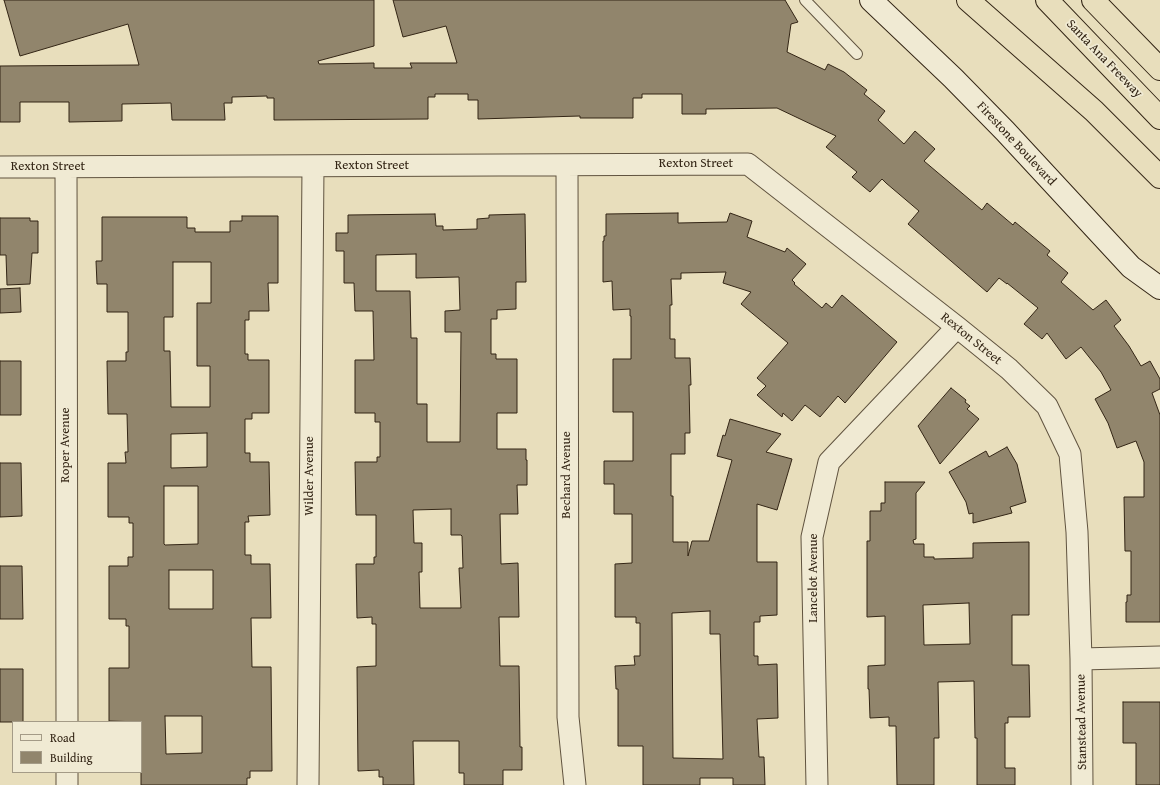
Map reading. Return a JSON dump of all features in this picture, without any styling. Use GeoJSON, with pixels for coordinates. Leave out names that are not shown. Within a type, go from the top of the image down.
{"type":"FeatureCollection","features":[{"type":"Feature","properties":{"kind":"highway"},"geometry":{"type":"LineString","coordinates":[[968,0],[1094,111],[1160,177]]}},
{"type":"Feature","properties":{"kind":"highway","name":"Santa Ana Freeway"},"geometry":{"type":"LineString","coordinates":[[1047,0],[1160,118]]}},
{"type":"Feature","properties":{"kind":"highway"},"geometry":{"type":"LineString","coordinates":[[1100,6],[1160,69]]}},
{"type":"Feature","properties":{"kind":"street","name":"Firestone Boulevard"},"geometry":{"type":"LineString","coordinates":[[871,0],[953,78],[1005,131],[1131,267],[1160,288]]}},
{"type":"Feature","properties":{"kind":"street","name":"Rexton Street"},"geometry":{"type":"LineString","coordinates":[[0,167],[748,164],[1009,369],[1047,406],[1070,454],[1077,532],[1081,659]]}},
{"type":"Feature","properties":{"kind":"street","name":"Bechard Avenue"},"geometry":{"type":"LineString","coordinates":[[567,165],[568,717],[575,785]]}},
{"type":"Feature","properties":{"kind":"street","name":"Wilder Avenue"},"geometry":{"type":"LineString","coordinates":[[308,785],[313,166]]}},
{"type":"Feature","properties":{"kind":"street","name":"Roper Avenue"},"geometry":{"type":"LineString","coordinates":[[66,167],[67,721]]}},
{"type":"Feature","properties":{"kind":"street","name":"Lancelot Avenue"},"geometry":{"type":"LineString","coordinates":[[817,785],[812,537],[829,462],[957,327]]}},
{"type":"Feature","properties":{"kind":"street"},"geometry":{"type":"LineString","coordinates":[[1081,659],[1160,657]]}},
{"type":"Feature","properties":{"kind":"street","name":"Stanstead Avenue"},"geometry":{"type":"LineString","coordinates":[[1081,659],[1082,785]]}},
{"type":"Feature","properties":{"kind":"street"},"geometry":{"type":"LineString","coordinates":[[67,773],[67,785]]}},
{"type":"Feature","properties":{"kind":"lane"},"geometry":{"type":"LineString","coordinates":[[805,0],[857,54]]}},
{"type":"Feature","properties":{"kind":"building"},"geometry":{"type":"Polygon","coordinates":[[[4,0],[374,0],[374,46],[318,61],[319,64],[374,63],[374,68],[412,68],[410,63],[457,63],[446,26],[403,37],[393,0],[785,0],[798,22],[791,24],[787,52],[825,70],[828,64],[844,72],[867,90],[864,94],[885,111],[878,120],[904,144],[915,131],[935,149],[924,161],[982,210],[987,203],[1013,225],[1015,222],[1050,251],[1047,255],[1068,273],[1061,282],[1093,310],[1106,300],[1121,320],[1114,326],[1129,346],[1141,366],[1150,361],[1160,379],[1160,389],[1152,393],[1160,415],[1160,622],[1126,622],[1127,595],[1131,595],[1131,551],[1125,551],[1124,497],[1144,497],[1144,462],[1136,441],[1117,448],[1108,423],[1095,399],[1111,390],[1101,372],[1081,347],[1066,359],[1047,333],[1042,339],[1024,324],[1038,308],[1007,283],[999,278],[987,292],[908,224],[919,211],[882,179],[870,192],[852,177],[857,172],[826,147],[836,136],[777,108],[706,109],[706,114],[682,114],[682,94],[642,94],[642,98],[633,98],[633,118],[580,118],[580,116],[478,119],[478,100],[468,100],[468,94],[435,94],[435,97],[428,97],[428,119],[274,120],[274,98],[267,98],[267,96],[232,97],[232,103],[224,103],[225,120],[172,120],[171,103],[122,104],[122,121],[69,122],[69,102],[20,102],[20,122],[0,122],[0,66],[139,65],[128,24],[20,56],[4,0]]]}},
{"type":"Feature","properties":{"kind":"building"},"geometry":{"type":"Polygon","coordinates":[[[678,213],[678,223],[727,222],[730,213],[752,221],[747,237],[785,252],[787,248],[806,264],[792,280],[795,283],[794,284],[822,308],[826,303],[832,308],[842,295],[897,342],[845,403],[838,396],[820,417],[805,405],[792,421],[783,413],[782,417],[757,395],[766,386],[757,378],[788,343],[741,304],[751,292],[723,283],[726,272],[681,273],[681,279],[671,279],[672,305],[670,305],[670,339],[675,339],[675,358],[690,358],[691,385],[689,385],[690,433],[685,433],[685,454],[671,454],[673,542],[688,542],[688,556],[692,541],[709,541],[732,460],[717,456],[723,435],[725,436],[730,419],[781,434],[766,452],[792,459],[777,510],[757,504],[757,562],[777,562],[777,615],[760,616],[760,622],[754,622],[754,656],[758,656],[758,665],[777,664],[778,718],[757,719],[759,757],[764,757],[765,785],[733,785],[733,778],[700,778],[700,785],[643,785],[643,746],[618,746],[618,689],[616,689],[615,666],[635,665],[634,656],[640,656],[640,623],[636,623],[636,617],[615,617],[615,564],[632,563],[632,514],[614,514],[614,484],[604,484],[604,461],[633,461],[633,412],[613,412],[613,359],[631,359],[631,316],[630,309],[613,310],[612,281],[603,282],[603,241],[604,236],[606,236],[606,214],[678,213]],[[710,611],[672,613],[673,758],[723,759],[720,634],[710,634],[710,611]]]}},
{"type":"Feature","properties":{"kind":"building"},"geometry":{"type":"Polygon","coordinates":[[[435,214],[436,226],[443,226],[443,230],[477,229],[477,219],[489,218],[489,215],[525,214],[526,282],[516,282],[516,309],[497,310],[497,319],[491,319],[491,354],[496,354],[496,359],[517,359],[517,413],[497,413],[497,449],[526,449],[527,460],[527,485],[517,485],[518,514],[500,514],[501,564],[518,563],[519,617],[499,617],[500,666],[519,666],[520,747],[522,747],[522,770],[503,770],[503,785],[464,785],[464,773],[459,773],[459,741],[413,741],[414,785],[383,785],[383,777],[379,777],[379,770],[358,771],[357,667],[376,666],[376,624],[372,624],[372,617],[357,618],[356,564],[374,564],[374,557],[376,557],[376,515],[356,515],[355,462],[377,462],[377,457],[380,457],[380,422],[375,422],[375,413],[355,413],[355,360],[374,360],[373,311],[355,311],[354,283],[344,283],[344,251],[336,251],[336,233],[348,233],[348,215],[435,214]],[[416,254],[376,255],[376,291],[410,291],[411,338],[417,338],[417,404],[427,404],[427,442],[460,442],[461,332],[445,332],[445,311],[460,310],[459,277],[416,278],[416,254]],[[451,509],[413,510],[414,543],[422,543],[422,572],[419,572],[420,608],[461,608],[459,568],[463,568],[462,536],[451,535],[451,509]]]}},
{"type":"Feature","properties":{"kind":"building"},"geometry":{"type":"Polygon","coordinates":[[[242,216],[278,216],[278,283],[268,283],[269,311],[249,311],[249,320],[245,320],[245,354],[248,354],[248,360],[269,360],[269,413],[252,413],[252,419],[245,419],[245,453],[250,453],[250,462],[269,462],[270,515],[248,516],[249,522],[245,522],[245,555],[251,555],[251,564],[270,564],[271,618],[251,618],[252,667],[271,667],[272,771],[250,771],[250,778],[247,778],[247,785],[141,785],[142,721],[109,721],[109,668],[129,668],[129,626],[126,626],[126,619],[109,619],[109,566],[128,566],[128,557],[133,557],[133,523],[129,523],[129,517],[108,517],[108,463],[126,463],[125,452],[128,452],[127,414],[108,414],[107,361],[126,361],[126,352],[128,352],[128,312],[107,312],[107,284],[97,284],[96,261],[102,261],[102,217],[187,217],[187,228],[195,228],[195,232],[230,232],[230,221],[242,221],[242,216]],[[173,262],[173,317],[164,317],[164,351],[170,351],[171,407],[210,407],[210,366],[197,366],[197,303],[211,303],[211,262],[173,262]],[[207,433],[171,434],[171,468],[207,467],[207,433]],[[164,486],[164,544],[198,544],[198,486],[164,486]],[[169,570],[169,609],[213,609],[213,570],[169,570]],[[165,716],[166,754],[202,753],[202,716],[165,716]]]}},
{"type":"Feature","properties":{"kind":"building"},"geometry":{"type":"Polygon","coordinates":[[[0,218],[30,218],[30,221],[38,221],[38,253],[32,253],[30,284],[7,285],[6,255],[0,255],[0,218]]]}},
{"type":"Feature","properties":{"kind":"building"},"geometry":{"type":"Polygon","coordinates":[[[20,288],[21,312],[0,313],[0,289],[20,288]]]}},
{"type":"Feature","properties":{"kind":"building"},"geometry":{"type":"Polygon","coordinates":[[[0,361],[21,361],[21,415],[0,415],[0,361]]]}},
{"type":"Feature","properties":{"kind":"building"},"geometry":{"type":"Polygon","coordinates":[[[951,388],[966,400],[965,402],[970,406],[967,409],[979,419],[940,464],[918,426],[951,388]]]}},
{"type":"Feature","properties":{"kind":"building"},"geometry":{"type":"Polygon","coordinates":[[[1007,447],[1017,464],[1026,502],[1010,507],[1012,513],[973,523],[973,513],[969,514],[966,502],[949,472],[986,451],[989,457],[1007,447]]]}},
{"type":"Feature","properties":{"kind":"building"},"geometry":{"type":"Polygon","coordinates":[[[0,463],[21,463],[22,516],[0,517],[0,463]]]}},
{"type":"Feature","properties":{"kind":"building"},"geometry":{"type":"Polygon","coordinates":[[[885,482],[925,482],[916,493],[916,539],[913,540],[914,544],[924,544],[924,557],[934,557],[934,559],[973,558],[973,543],[1029,542],[1029,615],[1012,615],[1012,665],[1029,665],[1030,717],[1008,717],[1008,723],[1005,723],[1005,768],[1015,768],[1015,785],[977,785],[977,738],[975,738],[974,681],[938,682],[939,738],[934,738],[934,785],[897,785],[896,726],[889,726],[889,717],[870,718],[868,689],[868,666],[885,665],[885,616],[867,617],[867,541],[870,541],[870,511],[881,511],[881,503],[885,503],[885,482]],[[969,603],[923,605],[924,645],[970,644],[969,603]]]}},
{"type":"Feature","properties":{"kind":"building"},"geometry":{"type":"Polygon","coordinates":[[[0,566],[22,566],[23,619],[0,619],[0,566]]]}},
{"type":"Feature","properties":{"kind":"building"},"geometry":{"type":"Polygon","coordinates":[[[0,669],[23,669],[23,721],[0,722],[0,669]]]}},
{"type":"Feature","properties":{"kind":"building"},"geometry":{"type":"Polygon","coordinates":[[[1123,702],[1160,702],[1160,785],[1136,785],[1136,743],[1123,743],[1123,702]]]}}]}
